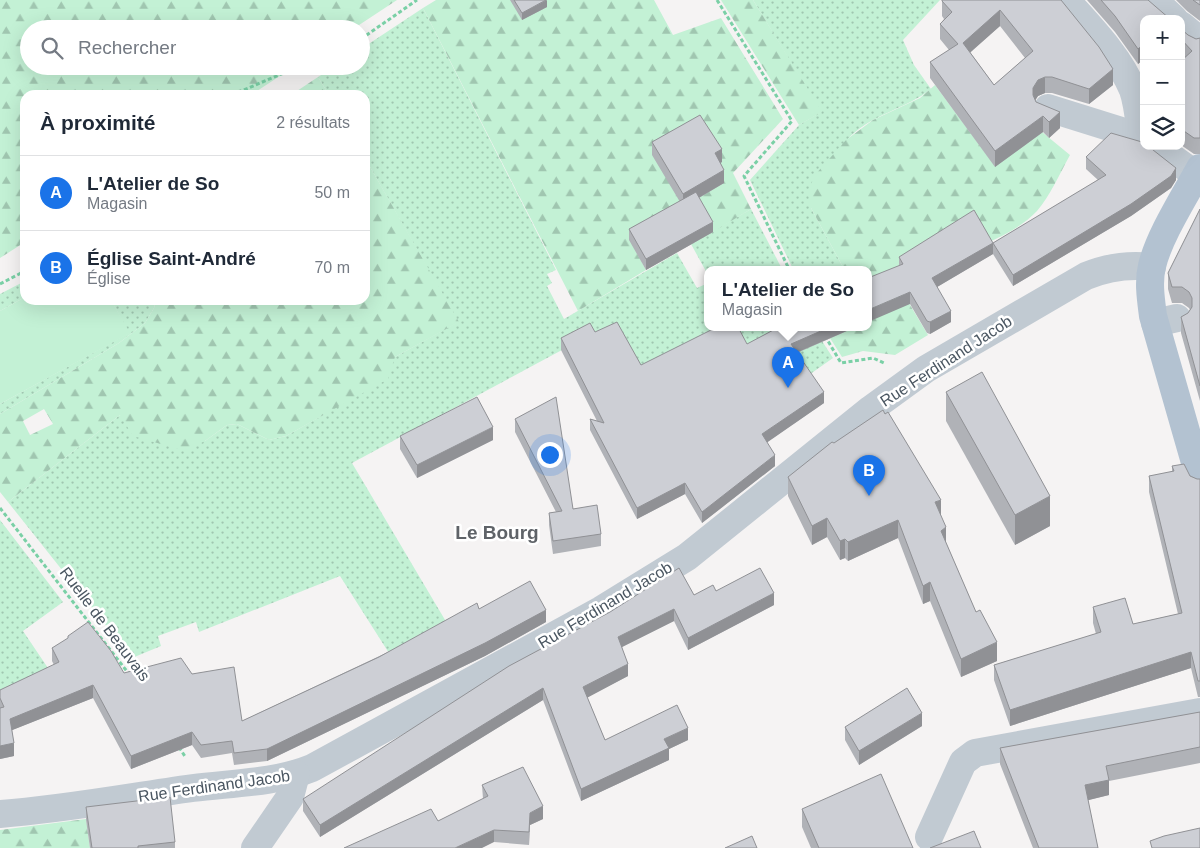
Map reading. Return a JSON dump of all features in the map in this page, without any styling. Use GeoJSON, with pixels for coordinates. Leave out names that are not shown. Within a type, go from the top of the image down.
{"type":"FeatureCollection","features":[{"type":"Feature","properties":{"kind":"main road"},"geometry":{"type":"LineString","coordinates":[[1198,171],[1160,245],[1152,267],[1150,293],[1166,321],[1200,480]]}},
{"type":"Feature","properties":{"kind":"street"},"geometry":{"type":"LineString","coordinates":[[1066,0],[1096,34],[1124,72],[1133,91],[1140,116]]}},
{"type":"Feature","properties":{"kind":"street"},"geometry":{"type":"LineString","coordinates":[[1154,0],[1170,15]]}},
{"type":"Feature","properties":{"kind":"street"},"geometry":{"type":"LineString","coordinates":[[1048,108],[1140,138]]}},
{"type":"Feature","properties":{"kind":"street"},"geometry":{"type":"LineString","coordinates":[[1163,150],[1198,171]]}},
{"type":"Feature","properties":{"kind":"street","name":"Rue Ferdinand Jacob"},"geometry":{"type":"LineString","coordinates":[[0,814],[41,811],[296,774],[339,755],[601,610],[687,557],[871,409],[982,335],[1086,276],[1103,269],[1120,266],[1152,267]]}},
{"type":"Feature","properties":{"kind":"street"},"geometry":{"type":"LineString","coordinates":[[929,837],[963,762],[976,752],[1200,712]]}},
{"type":"Feature","properties":{"kind":"street"},"geometry":{"type":"LineString","coordinates":[[255,848],[290,797],[296,774]]}},
{"type":"Feature","properties":{"kind":"path"},"geometry":{"type":"LineString","coordinates":[[370,33],[417,0]]}},
{"type":"Feature","properties":{"kind":"path"},"geometry":{"type":"LineString","coordinates":[[717,0],[792,121],[744,176],[788,266]]}},
{"type":"Feature","properties":{"kind":"path"},"geometry":{"type":"LineString","coordinates":[[244,90],[279,75]]}},
{"type":"Feature","properties":{"kind":"path"},"geometry":{"type":"LineString","coordinates":[[0,284],[20,274]]}},
{"type":"Feature","properties":{"kind":"path"},"geometry":{"type":"LineString","coordinates":[[824,334],[842,363],[873,358],[883,362],[903,386]]}},
{"type":"Feature","properties":{"kind":"path","name":"Ruelle de Beauvais"},"geometry":{"type":"LineString","coordinates":[[0,508],[131,677]]}},
{"type":"Feature","properties":{"kind":"path"},"geometry":{"type":"LineString","coordinates":[[178,746],[188,761],[192,788]]}},
{"type":"Feature","properties":{"kind":"green space"},"geometry":{"type":"Polygon","coordinates":[[[0,0],[397,0],[367,20],[20,20],[20,75],[281,75],[259,90],[20,90],[20,245],[0,258],[0,0]]]}},
{"type":"Feature","properties":{"kind":"green space"},"geometry":{"type":"Polygon","coordinates":[[[436,0],[654,0],[673,35],[721,18],[783,119],[733,173],[751,209],[713,232],[701,212],[630,240],[646,270],[578,311],[423,8],[436,0]]]}},
{"type":"Feature","properties":{"kind":"green space"},"geometry":{"type":"Polygon","coordinates":[[[721,0],[753,0],[822,112],[799,125],[721,0]]]}},
{"type":"Feature","properties":{"kind":"green space"},"geometry":{"type":"Polygon","coordinates":[[[753,0],[940,0],[903,40],[914,65],[931,89],[856,131],[847,140],[833,163],[811,208],[842,266],[792,266],[750,180],[799,125],[821,112],[753,0]]]}},
{"type":"Feature","properties":{"kind":"green space"},"geometry":{"type":"Polygon","coordinates":[[[423,8],[556,270],[547,274],[552,283],[547,286],[564,319],[677,253],[697,288],[704,285],[704,331],[713,331],[716,337],[726,331],[816,331],[833,358],[806,377],[641,376],[588,336],[352,463],[451,630],[394,661],[340,576],[199,632],[196,622],[158,636],[161,646],[132,658],[8,502],[120,415],[205,441],[227,425],[237,424],[269,440],[286,436],[323,415],[395,357],[458,322],[370,167],[370,90],[326,90],[318,77],[321,75],[370,75],[370,43],[423,8]]]}},
{"type":"Feature","properties":{"kind":"green space"},"geometry":{"type":"Polygon","coordinates":[[[318,77],[326,90],[298,90],[318,77]]]}},
{"type":"Feature","properties":{"kind":"green space"},"geometry":{"type":"Polygon","coordinates":[[[935,85],[995,166],[1042,132],[1070,155],[1042,205],[1023,223],[988,243],[948,257],[891,273],[928,335],[895,355],[863,351],[842,357],[830,338],[847,331],[872,331],[872,320],[876,318],[872,308],[872,266],[842,266],[811,208],[808,194],[814,176],[846,140],[873,120],[920,98],[935,85]]]}},
{"type":"Feature","properties":{"kind":"green space"},"geometry":{"type":"Polygon","coordinates":[[[370,167],[459,322],[395,357],[388,379],[286,436],[269,440],[237,424],[227,425],[205,441],[189,449],[178,449],[133,436],[120,415],[8,502],[0,492],[0,414],[119,343],[145,323],[155,305],[370,305],[370,167]],[[44,409],[23,421],[30,435],[53,424],[44,409]]]}},
{"type":"Feature","properties":{"kind":"green space"},"geometry":{"type":"Polygon","coordinates":[[[751,209],[780,266],[704,266],[704,268],[691,244],[751,209]]]}},
{"type":"Feature","properties":{"kind":"green space"},"geometry":{"type":"Polygon","coordinates":[[[20,284],[20,300],[0,311],[0,294],[20,284]]]}},
{"type":"Feature","properties":{"kind":"green space"},"geometry":{"type":"Polygon","coordinates":[[[20,300],[20,305],[114,305],[130,333],[0,404],[0,311],[20,300]]]}},
{"type":"Feature","properties":{"kind":"green space"},"geometry":{"type":"Polygon","coordinates":[[[114,305],[155,305],[145,323],[119,343],[0,414],[0,404],[129,333],[114,305]]]}},
{"type":"Feature","properties":{"kind":"green space"},"geometry":{"type":"Polygon","coordinates":[[[0,520],[63,602],[23,631],[50,671],[0,695],[0,520]]]}},
{"type":"Feature","properties":{"kind":"green space"},"geometry":{"type":"Polygon","coordinates":[[[86,819],[90,848],[0,848],[0,830],[86,819]]]}},
{"type":"Feature","properties":{"kind":"building"},"geometry":{"type":"Polygon","coordinates":[[[514,0],[546,0],[522,13],[514,0]]]}},
{"type":"Feature","properties":{"kind":"building"},"geometry":{"type":"Polygon","coordinates":[[[1061,0],[1099,47],[1113,69],[1089,89],[1052,77],[1038,80],[1033,88],[1036,102],[1060,112],[1049,122],[1043,116],[995,151],[930,62],[958,44],[940,24],[952,12],[942,1],[1061,0]],[[1000,10],[963,43],[994,85],[1033,51],[1000,10]]]}},
{"type":"Feature","properties":{"kind":"building"},"geometry":{"type":"Polygon","coordinates":[[[1101,0],[1148,0],[1165,15],[1140,15],[1140,47],[1138,49],[1115,16],[1101,0]]]}},
{"type":"Feature","properties":{"kind":"building"},"geometry":{"type":"Polygon","coordinates":[[[1193,0],[1200,0],[1200,5],[1193,0]]]}},
{"type":"Feature","properties":{"kind":"building"},"geometry":{"type":"Polygon","coordinates":[[[1185,32],[1196,39],[1200,38],[1200,138],[1194,138],[1185,132],[1185,57],[1192,51],[1185,43],[1185,32]]]}},
{"type":"Feature","properties":{"kind":"building"},"geometry":{"type":"Polygon","coordinates":[[[700,115],[722,149],[715,153],[724,170],[683,194],[652,142],[700,115]]]}},
{"type":"Feature","properties":{"kind":"building"},"geometry":{"type":"Polygon","coordinates":[[[1111,133],[1140,141],[1140,150],[1153,150],[1176,168],[1171,176],[1131,204],[1013,275],[993,243],[1106,175],[1086,157],[1111,133]]]}},
{"type":"Feature","properties":{"kind":"building"},"geometry":{"type":"Polygon","coordinates":[[[696,192],[713,222],[646,259],[629,229],[696,192]]]}},
{"type":"Feature","properties":{"kind":"building"},"geometry":{"type":"Polygon","coordinates":[[[1200,209],[1200,386],[1181,317],[1188,313],[1192,307],[1192,298],[1189,292],[1182,287],[1172,287],[1168,273],[1200,209]]]}},
{"type":"Feature","properties":{"kind":"building"},"geometry":{"type":"Polygon","coordinates":[[[974,210],[993,243],[932,278],[951,311],[930,322],[927,321],[910,292],[872,308],[872,276],[903,264],[899,257],[974,210]]]}},
{"type":"Feature","properties":{"kind":"building"},"geometry":{"type":"Polygon","coordinates":[[[617,322],[641,365],[709,331],[740,331],[747,344],[771,331],[821,331],[791,344],[824,392],[762,434],[775,455],[702,512],[685,483],[637,508],[590,419],[604,423],[561,338],[590,323],[595,332],[617,322]]]}},
{"type":"Feature","properties":{"kind":"building"},"geometry":{"type":"Polygon","coordinates":[[[982,372],[1050,496],[1015,515],[946,392],[982,372]]]}},
{"type":"Feature","properties":{"kind":"building"},"geometry":{"type":"Polygon","coordinates":[[[477,397],[493,427],[417,465],[400,436],[477,397]]]}},
{"type":"Feature","properties":{"kind":"building"},"geometry":{"type":"Polygon","coordinates":[[[556,397],[573,509],[597,505],[601,534],[553,541],[549,513],[562,511],[515,419],[556,397]]]}},
{"type":"Feature","properties":{"kind":"building"},"geometry":{"type":"Polygon","coordinates":[[[883,410],[885,414],[888,412],[941,500],[935,502],[946,527],[941,531],[976,612],[980,610],[997,642],[961,659],[930,582],[923,586],[898,520],[848,542],[845,539],[840,541],[827,518],[812,526],[788,477],[832,442],[834,443],[883,410]]]}},
{"type":"Feature","properties":{"kind":"building"},"geometry":{"type":"Polygon","coordinates":[[[1184,464],[1190,476],[1200,479],[1200,681],[1198,681],[1191,652],[1010,710],[994,665],[1101,632],[1093,607],[1125,598],[1133,624],[1182,613],[1149,476],[1174,471],[1172,466],[1184,464]]]}},
{"type":"Feature","properties":{"kind":"building"},"geometry":{"type":"Polygon","coordinates":[[[679,568],[694,595],[713,585],[716,591],[760,568],[774,593],[688,638],[674,609],[618,637],[628,664],[583,687],[605,740],[677,705],[688,728],[664,739],[669,748],[581,789],[543,688],[320,825],[303,799],[509,666],[610,612],[679,568]]]}},
{"type":"Feature","properties":{"kind":"building"},"geometry":{"type":"Polygon","coordinates":[[[530,581],[546,610],[485,643],[267,749],[234,753],[232,741],[201,745],[192,732],[131,756],[93,685],[10,719],[14,743],[0,746],[0,708],[4,707],[0,698],[0,690],[59,662],[52,648],[88,622],[111,651],[124,673],[181,658],[192,674],[234,667],[242,721],[379,657],[477,603],[479,609],[530,581]]]}},
{"type":"Feature","properties":{"kind":"building"},"geometry":{"type":"Polygon","coordinates":[[[907,688],[922,713],[859,751],[845,727],[907,688]]]}},
{"type":"Feature","properties":{"kind":"building"},"geometry":{"type":"Polygon","coordinates":[[[1200,712],[1200,747],[1106,766],[1109,780],[1085,785],[1098,848],[1039,848],[1000,748],[1200,712]]]}},
{"type":"Feature","properties":{"kind":"building"},"geometry":{"type":"Polygon","coordinates":[[[523,767],[543,806],[530,813],[529,832],[494,830],[455,848],[344,848],[431,809],[438,821],[488,796],[482,785],[523,767]]]}},
{"type":"Feature","properties":{"kind":"building"},"geometry":{"type":"Polygon","coordinates":[[[881,774],[913,848],[819,848],[802,809],[881,774]]]}},
{"type":"Feature","properties":{"kind":"building"},"geometry":{"type":"Polygon","coordinates":[[[170,797],[175,842],[138,846],[138,848],[92,848],[86,807],[170,797]]]}},
{"type":"Feature","properties":{"kind":"building"},"geometry":{"type":"Polygon","coordinates":[[[1200,828],[1200,848],[1152,848],[1150,841],[1200,828]]]}},
{"type":"Feature","properties":{"kind":"building"},"geometry":{"type":"Polygon","coordinates":[[[974,831],[981,848],[930,848],[974,831]]]}},
{"type":"Feature","properties":{"kind":"building"},"geometry":{"type":"Polygon","coordinates":[[[752,836],[757,848],[725,848],[752,836]]]}},
{"type":"Feature","properties":{"kind":"place","name":"L'Atelier de So"},"geometry":{"type":"Point","coordinates":[788,388]}},
{"type":"Feature","properties":{"kind":"place","name":"Église Saint-André"},"geometry":{"type":"Point","coordinates":[869,496]}},
{"type":"Feature","properties":{"kind":"district","name":"Le Bourg"},"geometry":{"type":"Point","coordinates":[497,532]}}]}
